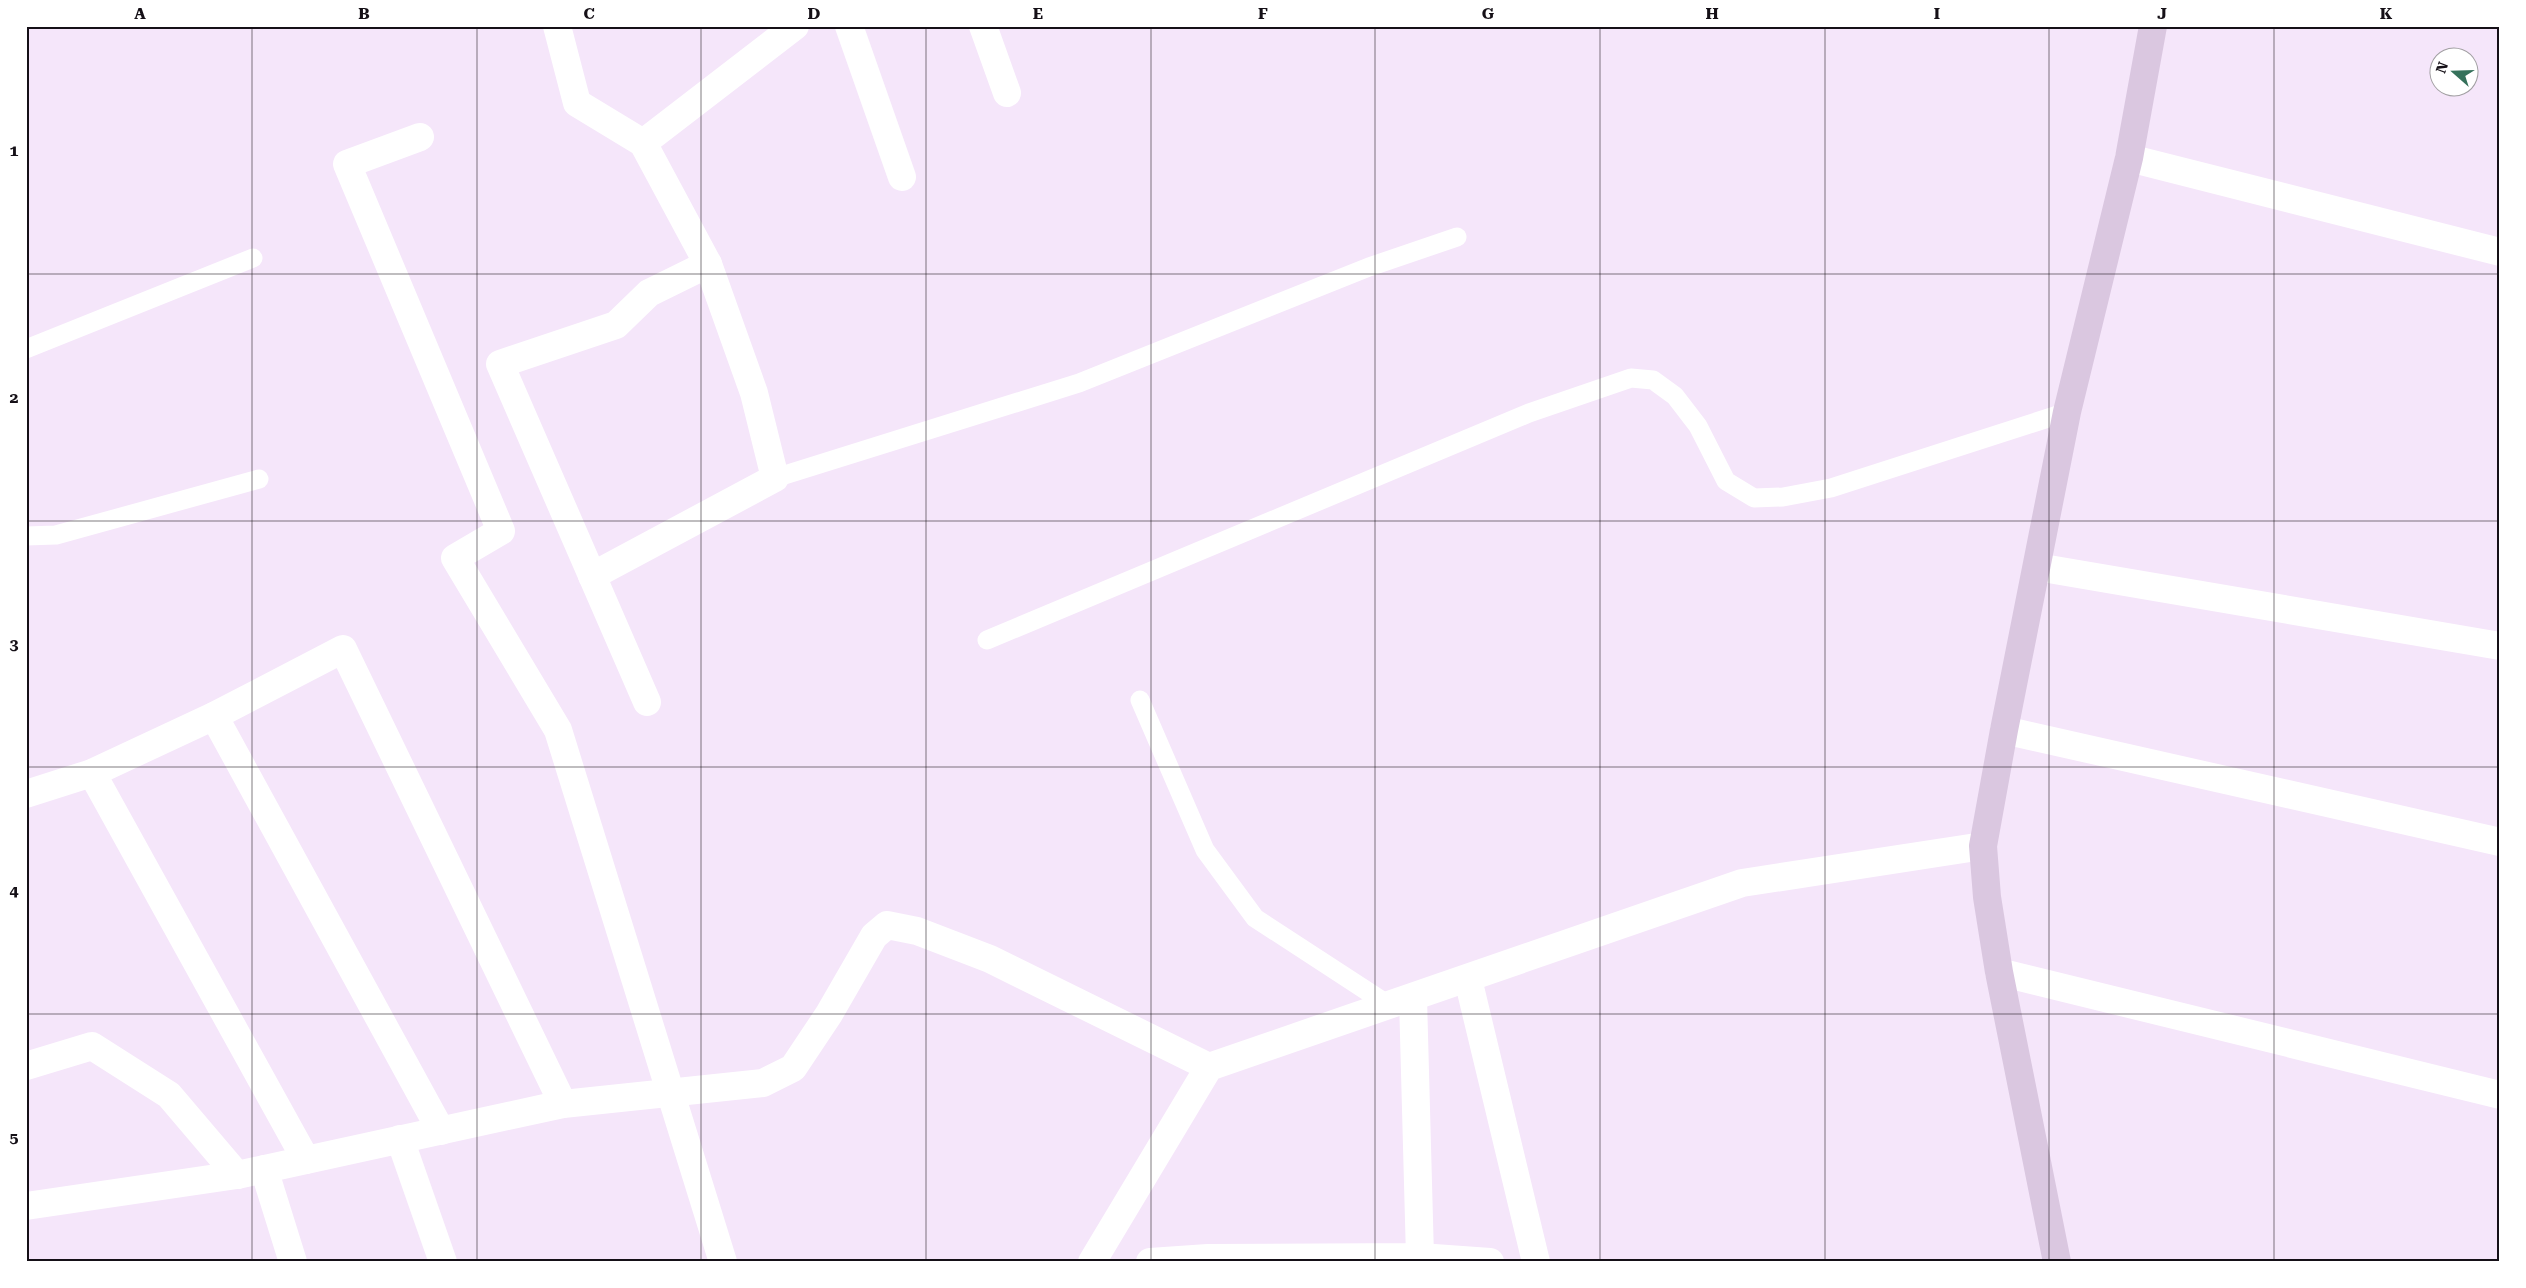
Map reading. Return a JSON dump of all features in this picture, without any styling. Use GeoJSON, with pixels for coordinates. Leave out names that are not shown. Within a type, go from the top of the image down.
{"type":"FeatureCollection","features":[{"type":"Feature","properties":{"kind":"street"},"geometry":{"type":"LineString","coordinates":[[557,26],[577,103],[643,143],[708,264],[754,393],[775,478],[592,576]]}},
{"type":"Feature","properties":{"kind":"street"},"geometry":{"type":"LineString","coordinates":[[643,143],[795,26]]}},
{"type":"Feature","properties":{"kind":"street"},"geometry":{"type":"LineString","coordinates":[[849,26],[902,177]]}},
{"type":"Feature","properties":{"kind":"street"},"geometry":{"type":"LineString","coordinates":[[983,26],[1007,93]]}},
{"type":"Feature","properties":{"kind":"street"},"geometry":{"type":"LineString","coordinates":[[2058,1262],[2000,972],[1987,897],[1984,846],[2004,730],[2067,412],[2128,158],[2153,26]]}},
{"type":"Feature","properties":{"kind":"street"},"geometry":{"type":"LineString","coordinates":[[420,137],[347,164],[501,531],[455,558],[558,730],[723,1262]]}},
{"type":"Feature","properties":{"kind":"street"},"geometry":{"type":"LineString","coordinates":[[2128,158],[2500,252]]}},
{"type":"Feature","properties":{"kind":"street"},"geometry":{"type":"LineString","coordinates":[[647,702],[500,364],[616,325],[649,293],[708,264]]}},
{"type":"Feature","properties":{"kind":"street"},"geometry":{"type":"LineString","coordinates":[[2037,567],[2500,646]]}},
{"type":"Feature","properties":{"kind":"street"},"geometry":{"type":"LineString","coordinates":[[26,794],[92,773],[214,716],[343,649],[563,1104]]}},
{"type":"Feature","properties":{"kind":"street"},"geometry":{"type":"LineString","coordinates":[[214,716],[441,1130]]}},
{"type":"Feature","properties":{"kind":"street"},"geometry":{"type":"LineString","coordinates":[[2004,730],[2500,842]]}},
{"type":"Feature","properties":{"kind":"street"},"geometry":{"type":"LineString","coordinates":[[92,773],[306,1160]]}},
{"type":"Feature","properties":{"kind":"street"},"geometry":{"type":"LineString","coordinates":[[1092,1262],[1209,1067],[1742,884],[1984,846]]}},
{"type":"Feature","properties":{"kind":"street"},"geometry":{"type":"LineString","coordinates":[[26,1206],[237,1175],[563,1104],[763,1083],[794,1068],[829,1014],[874,936],[886,925],[917,931],[990,959],[1209,1067]]}},
{"type":"Feature","properties":{"kind":"street"},"geometry":{"type":"LineString","coordinates":[[2000,972],[2500,1095]]}},
{"type":"Feature","properties":{"kind":"street"},"geometry":{"type":"LineString","coordinates":[[1468,979],[1536,1262]]}},
{"type":"Feature","properties":{"kind":"street"},"geometry":{"type":"LineString","coordinates":[[1402,1002],[1420,1257]]}},
{"type":"Feature","properties":{"kind":"street"},"geometry":{"type":"LineString","coordinates":[[26,1066],[92,1046],[168,1095],[237,1175]]}},
{"type":"Feature","properties":{"kind":"street"},"geometry":{"type":"LineString","coordinates":[[400,1139],[443,1262]]}},
{"type":"Feature","properties":{"kind":"street"},"geometry":{"type":"LineString","coordinates":[[264,1169],[293,1262]]}},
{"type":"Feature","properties":{"kind":"street"},"geometry":{"type":"LineString","coordinates":[[1150,1262],[1208,1258],[1420,1257],[1490,1262]]}},
{"type":"Feature","properties":{"kind":"lane"},"geometry":{"type":"LineString","coordinates":[[775,478],[1079,383],[1369,267],[1457,237]]}},
{"type":"Feature","properties":{"kind":"lane"},"geometry":{"type":"LineString","coordinates":[[26,349],[253,258]]}},
{"type":"Feature","properties":{"kind":"lane"},"geometry":{"type":"LineString","coordinates":[[987,640],[1529,413],[1630,378],[1653,380],[1675,396],[1698,426],[1726,481],[1754,498],[1783,497],[1831,488],[2067,412]]}},
{"type":"Feature","properties":{"kind":"lane"},"geometry":{"type":"LineString","coordinates":[[26,536],[56,535],[259,479]]}},
{"type":"Feature","properties":{"kind":"lane"},"geometry":{"type":"LineString","coordinates":[[1140,700],[1205,850],[1255,918],[1402,1002]]}}]}
